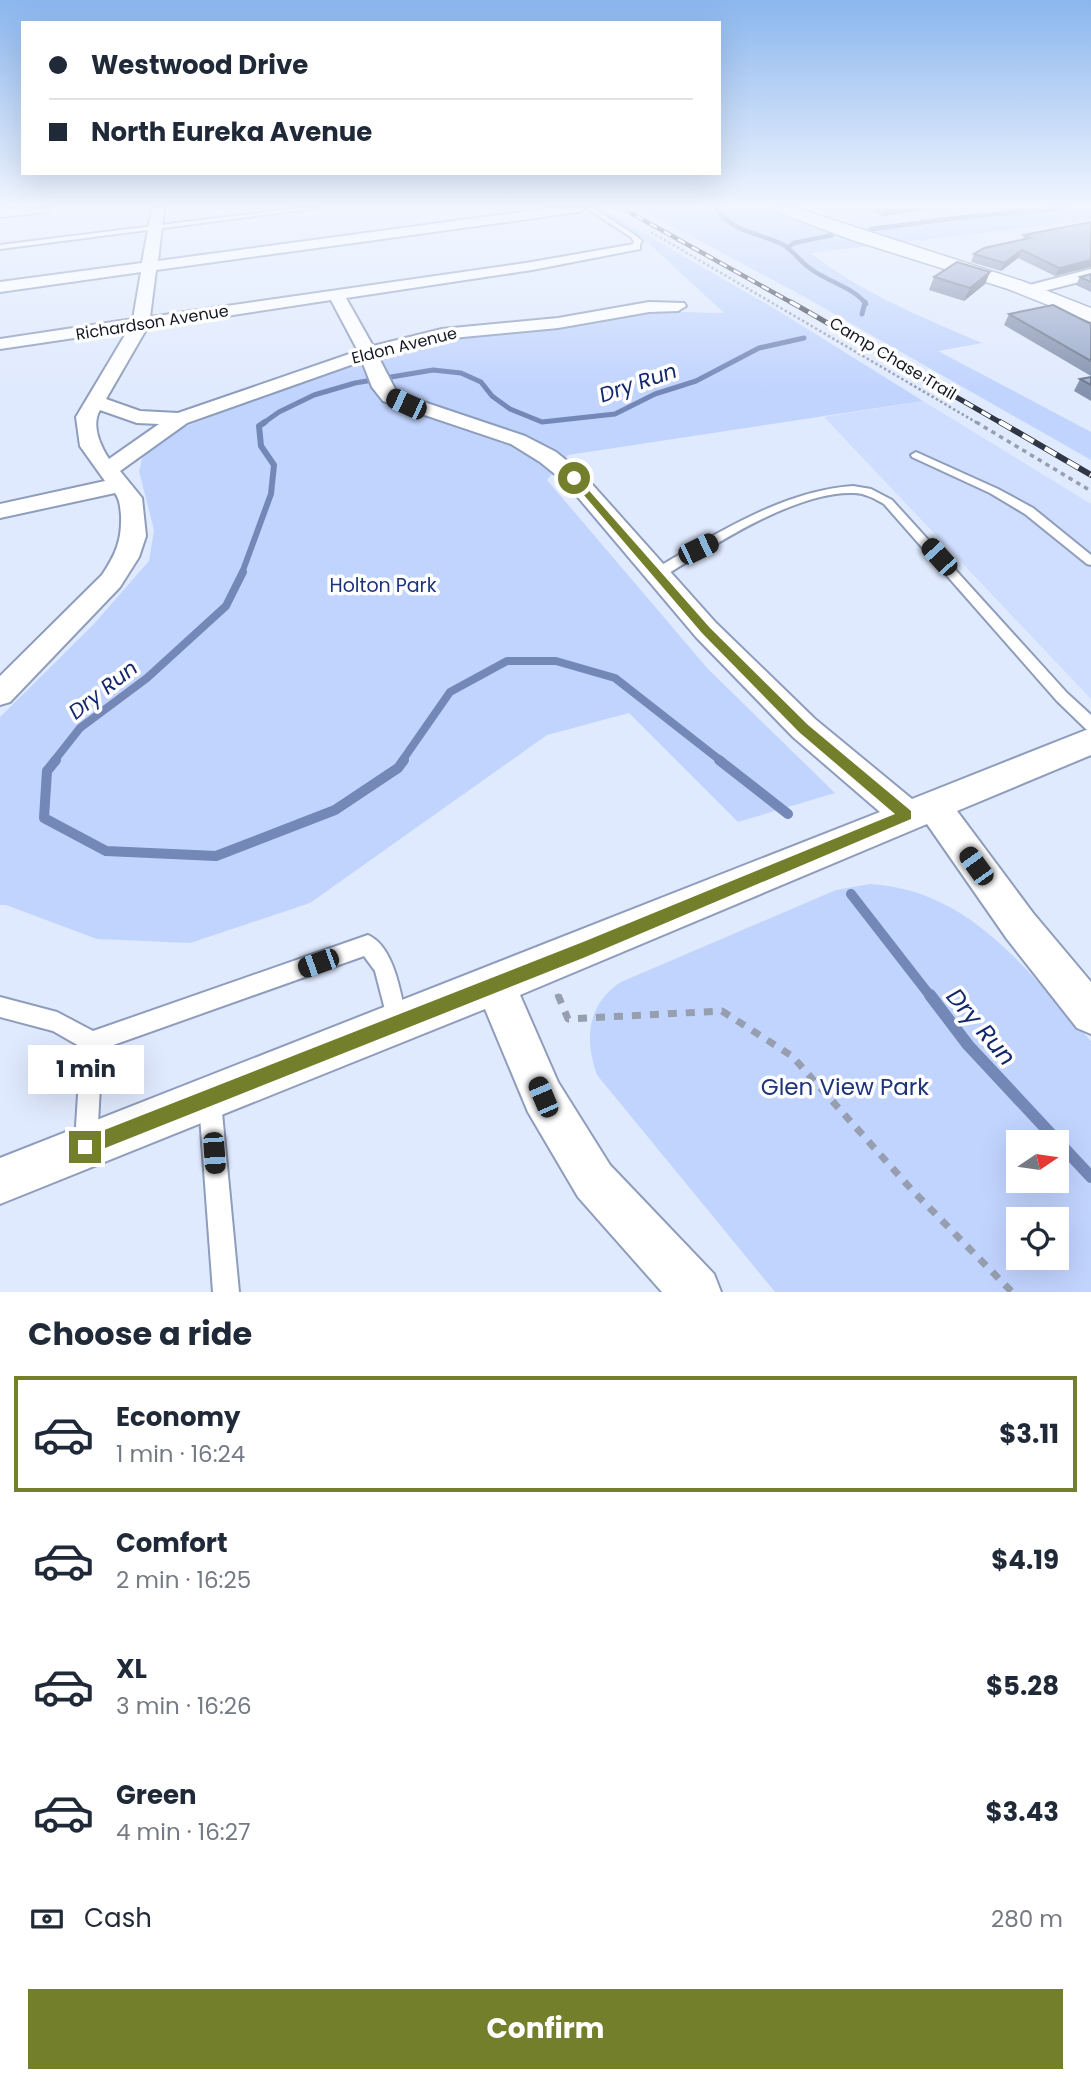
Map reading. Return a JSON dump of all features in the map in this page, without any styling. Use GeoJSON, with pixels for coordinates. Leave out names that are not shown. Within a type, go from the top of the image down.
{"type":"FeatureCollection","features":[{"type":"Feature","properties":{"kind":"street"},"geometry":{"type":"LineString","coordinates":[[0,288],[141,268]]}},
{"type":"Feature","properties":{"kind":"street"},"geometry":{"type":"LineString","coordinates":[[0,694],[111,581],[127,557],[134,536],[131,498],[90,450],[86,417],[141,323],[150,268]]}},
{"type":"Feature","properties":{"kind":"street","name":"Richardson Avenue"},"geometry":{"type":"LineString","coordinates":[[0,344],[510,268]]}},
{"type":"Feature","properties":{"kind":"street"},"geometry":{"type":"LineString","coordinates":[[965,268],[1028,289],[1091,316]]}},
{"type":"Feature","properties":{"kind":"street"},"geometry":{"type":"LineString","coordinates":[[1028,289],[1091,274]]}},
{"type":"Feature","properties":{"kind":"street"},"geometry":{"type":"LineString","coordinates":[[336,294],[390,397],[518,440],[548,457],[574,478],[706,630],[804,728],[920,810],[1020,926],[1091,1014]]}},
{"type":"Feature","properties":{"kind":"street","name":"Eldon Avenue"},"geometry":{"type":"LineString","coordinates":[[94,401],[137,417],[180,419],[374,370],[442,334],[558,323],[649,307],[678,306]]}},
{"type":"Feature","properties":{"kind":"street","name":"Eldon Avenue"},"geometry":{"type":"LineString","coordinates":[[113,477],[180,419]]}},
{"type":"Feature","properties":{"kind":"street"},"geometry":{"type":"LineString","coordinates":[[0,511],[113,477]]}},
{"type":"Feature","properties":{"kind":"street"},"geometry":{"type":"LineString","coordinates":[[0,1181],[543,965],[1091,741]]}},
{"type":"Feature","properties":{"kind":"street"},"geometry":{"type":"LineString","coordinates":[[495,984],[543,1097],[594,1181],[696,1292]]}},
{"type":"Feature","properties":{"kind":"lane"},"geometry":{"type":"LineString","coordinates":[[916,455],[1029,511],[1091,561]]}},
{"type":"Feature","properties":{"kind":"lane"},"geometry":{"type":"LineString","coordinates":[[658,575],[698,549],[784,507],[832,491],[852,489],[872,492],[888,502],[1062,697],[1091,724]]}},
{"type":"Feature","properties":{"kind":"lane"},"geometry":{"type":"LineString","coordinates":[[92,1042],[368,945],[384,967],[397,1022]]}},
{"type":"Feature","properties":{"kind":"lane"},"geometry":{"type":"LineString","coordinates":[[0,1007],[57,1021],[92,1042]]}},
{"type":"Feature","properties":{"kind":"lane"},"geometry":{"type":"LineString","coordinates":[[85,1147],[92,1042]]}},
{"type":"Feature","properties":{"kind":"lane"},"geometry":{"type":"LineString","coordinates":[[210,1097],[226,1292]]}},
{"type":"Feature","properties":{"kind":"path","name":"Camp Chase Trail"},"geometry":{"type":"LineString","coordinates":[[714,268],[846,344],[1091,491]]}},
{"type":"Feature","properties":{"kind":"path"},"geometry":{"type":"LineString","coordinates":[[543,965],[568,1019],[723,1011],[792,1056],[912,1190],[1012,1292]]}},
{"type":"Feature","properties":{"kind":"shaded area"},"geometry":{"type":"Polygon","coordinates":[[[923,401],[1091,504],[1091,699],[824,417],[923,401]]]}},
{"type":"Feature","properties":{"kind":"green space","name":"Holton Park"},"geometry":{"type":"Polygon","coordinates":[[[676,268],[705,268],[923,401],[568,455],[547,480],[708,669],[835,793],[738,822],[629,713],[547,735],[310,903],[190,943],[97,939],[0,905],[0,717],[93,625],[149,561],[154,530],[139,471],[144,452],[169,433],[339,367],[350,366],[407,344],[463,333],[641,311],[724,313],[676,268]]]}},
{"type":"Feature","properties":{"kind":"green space"},"geometry":{"type":"Polygon","coordinates":[[[751,268],[831,268],[872,293],[982,343],[938,351],[1091,432],[1091,460],[751,268]]]}},
{"type":"Feature","properties":{"kind":"green space","name":"Glen View Park"},"geometry":{"type":"Polygon","coordinates":[[[870,884],[906,890],[939,901],[968,918],[1020,963],[1091,1041],[1091,1292],[775,1292],[597,1075],[590,1049],[591,1024],[601,1001],[621,982],[836,890],[870,884]]]}},
{"type":"Feature","properties":{"kind":"building"},"geometry":{"type":"Polygon","coordinates":[[[947,268],[978,268],[990,272],[970,288],[934,277],[947,268]]]}},
{"type":"Feature","properties":{"kind":"building"},"geometry":{"type":"Polygon","coordinates":[[[1091,274],[1091,282],[1080,277],[1091,274]]]}},
{"type":"Feature","properties":{"kind":"building"},"geometry":{"type":"Polygon","coordinates":[[[1053,305],[1091,324],[1091,361],[1009,314],[1053,305]]]}},
{"type":"Feature","properties":{"kind":"building"},"geometry":{"type":"Polygon","coordinates":[[[1091,377],[1091,385],[1080,379],[1091,377]]]}},
{"type":"Feature","properties":{"kind":"waterway","name":"Dry Run"},"geometry":{"type":"LineString","coordinates":[[810,268],[854,293],[865,303]]}},
{"type":"Feature","properties":{"kind":"waterway","name":"Dry Run"},"geometry":{"type":"LineString","coordinates":[[862,314],[865,303]]}},
{"type":"Feature","properties":{"kind":"waterway","name":"Dry Run"},"geometry":{"type":"LineString","coordinates":[[262,424],[279,412],[314,395],[355,383],[433,370],[461,373],[481,382],[492,396],[510,409],[542,422],[615,414],[655,394],[696,381],[759,348],[804,338]]}},
{"type":"Feature","properties":{"kind":"waterway","name":"Dry Run"},"geometry":{"type":"LineString","coordinates":[[242,573],[271,494],[274,465],[261,446],[259,426],[262,424]]}},
{"type":"Feature","properties":{"kind":"waterway","name":"Dry Run"},"geometry":{"type":"LineString","coordinates":[[54,761],[80,728],[147,678],[226,606],[243,572]]}},
{"type":"Feature","properties":{"kind":"waterway","name":"Dry Run"},"geometry":{"type":"LineString","coordinates":[[402,761],[450,692],[507,661],[556,661],[615,678],[721,761]]}},
{"type":"Feature","properties":{"kind":"waterway","name":"Dry Run"},"geometry":{"type":"LineString","coordinates":[[56,760],[47,771],[44,818],[106,851],[216,856],[335,810],[398,768],[404,760]]}},
{"type":"Feature","properties":{"kind":"waterway","name":"Dry Run"},"geometry":{"type":"LineString","coordinates":[[719,760],[788,814]]}},
{"type":"Feature","properties":{"kind":"waterway","name":"Dry Run"},"geometry":{"type":"LineString","coordinates":[[851,894],[931,997]]}},
{"type":"Feature","properties":{"kind":"waterway","name":"Dry Run"},"geometry":{"type":"LineString","coordinates":[[930,995],[968,1045],[1091,1177]]}},
{"type":"Feature","properties":{"kind":"railway"},"geometry":{"type":"LineString","coordinates":[[730,268],[794,304]]}},
{"type":"Feature","properties":{"kind":"railway"},"geometry":{"type":"LineString","coordinates":[[791,302],[1003,424]]}},
{"type":"Feature","properties":{"kind":"railway"},"geometry":{"type":"LineString","coordinates":[[1000,422],[1091,475]]}},
{"type":"Feature","properties":{"kind":"route"},"geometry":{"type":"LineString","coordinates":[[85,1147],[583,950],[906,815],[804,728],[706,630],[574,478]]}}]}
